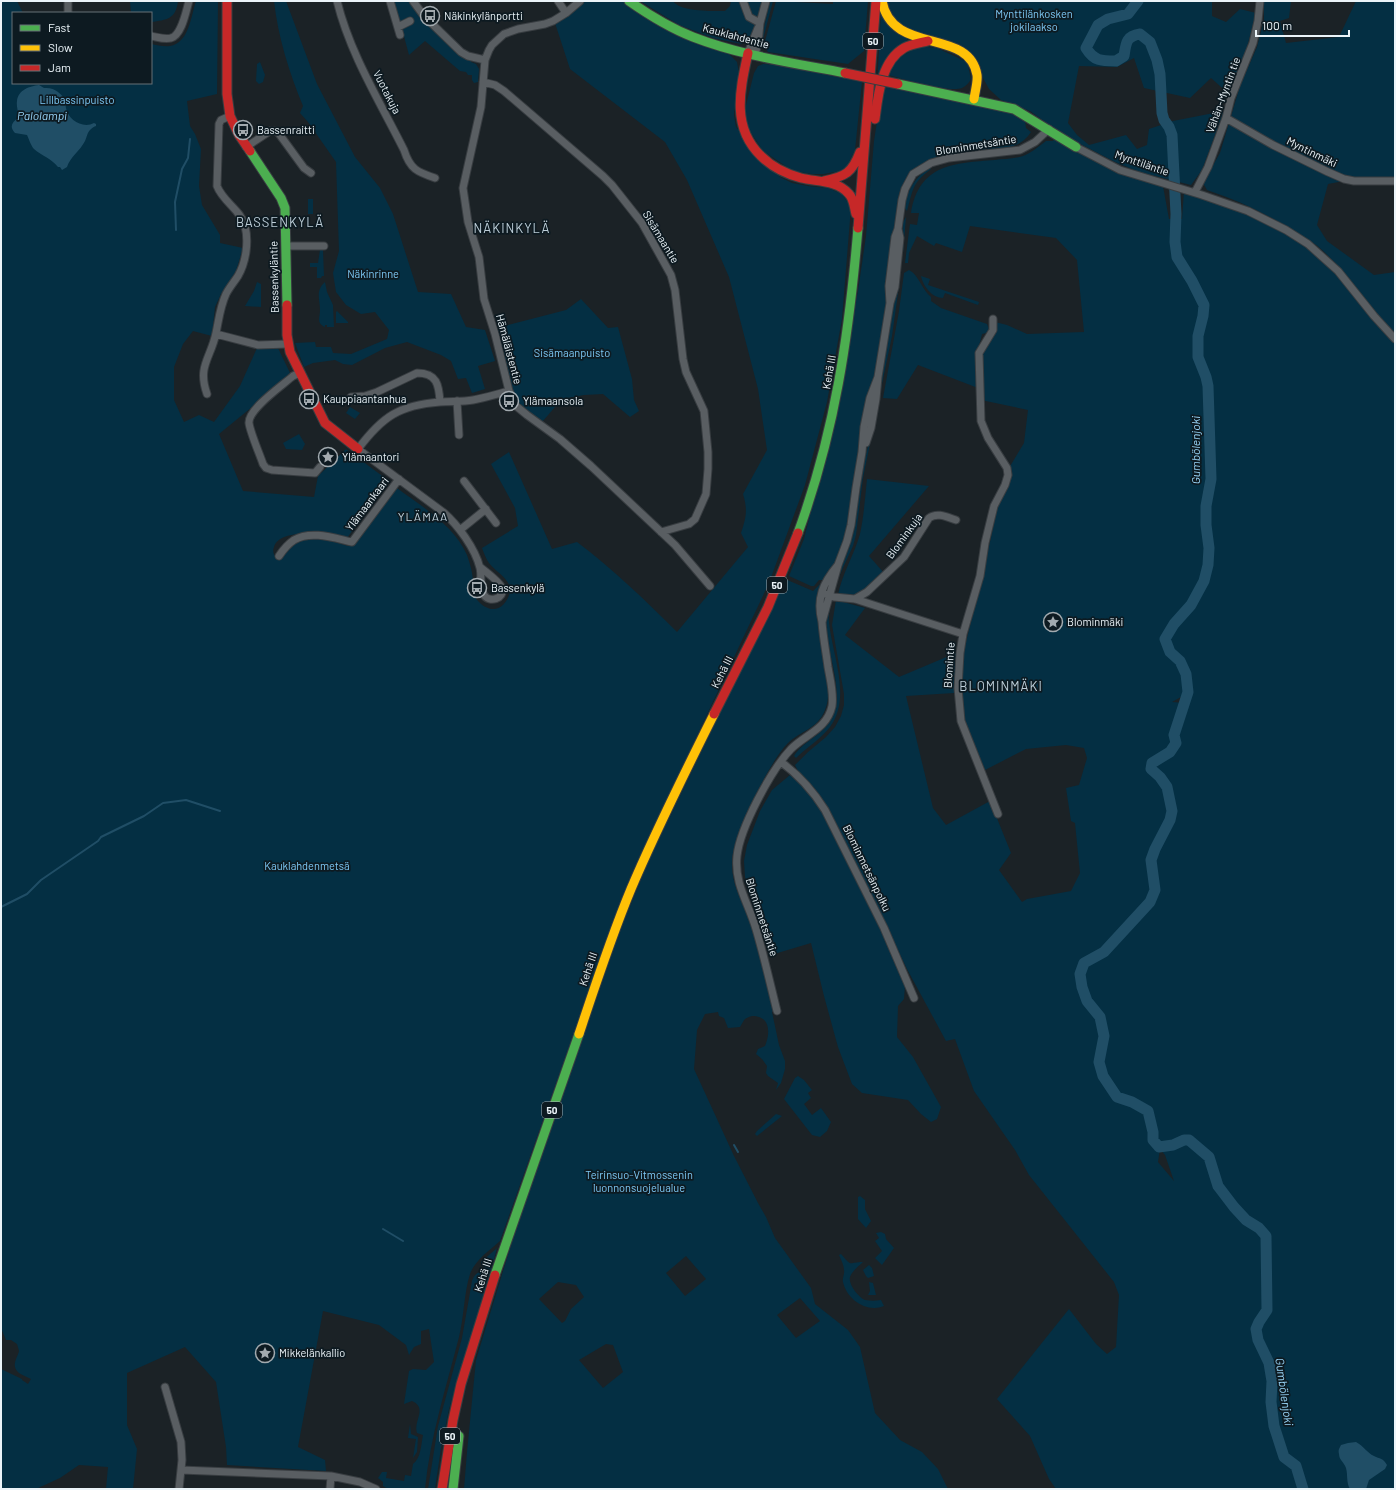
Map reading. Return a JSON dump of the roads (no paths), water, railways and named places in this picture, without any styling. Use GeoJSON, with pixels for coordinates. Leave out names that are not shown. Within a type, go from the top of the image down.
{"type":"FeatureCollection","features":[{"type":"Feature","properties":{"kind":"main road","name":"Bassenkyläntie"},"geometry":{"type":"LineString","coordinates":[[227,1],[227,94],[230,116],[238,135],[283,203],[286,214],[288,344],[290,352],[326,423],[358,449]]}},
{"type":"Feature","properties":{"kind":"main road","name":"Kauklahdentie"},"geometry":{"type":"LineString","coordinates":[[629,1],[666,24],[701,40],[751,54],[845,72]]}},
{"type":"Feature","properties":{"kind":"main road","name":"Kehä III"},"geometry":{"type":"LineString","coordinates":[[442,1489],[452,1420],[461,1384],[495,1274],[583,1018],[628,894],[673,796],[768,607],[782,575],[819,469],[838,393],[844,359],[858,226],[876,1]]}},
{"type":"Feature","properties":{"kind":"main road"},"geometry":{"type":"LineString","coordinates":[[882,1],[884,11],[894,26],[900,30],[929,41],[955,47],[967,54],[972,60],[977,75],[974,100]]}},
{"type":"Feature","properties":{"kind":"main road"},"geometry":{"type":"LineString","coordinates":[[863,166],[871,143],[879,93],[890,64],[896,54],[902,49],[910,45],[929,41]]}},
{"type":"Feature","properties":{"kind":"main road"},"geometry":{"type":"LineString","coordinates":[[751,54],[741,101],[742,125],[752,146],[769,163],[788,174],[801,178],[824,181],[845,189],[851,195],[854,202],[858,226]]}},
{"type":"Feature","properties":{"kind":"main road","name":"Mynttiläntie"},"geometry":{"type":"LineString","coordinates":[[845,72],[1018,110],[1076,147]]}},
{"type":"Feature","properties":{"kind":"main road"},"geometry":{"type":"LineString","coordinates":[[824,181],[840,177],[850,172],[857,161],[865,138]]}},
{"type":"Feature","properties":{"kind":"main road","name":"Kehä III"},"geometry":{"type":"LineString","coordinates":[[453,1489],[461,1420],[479,1327]]}},
{"type":"Feature","properties":{"kind":"street"},"geometry":{"type":"LineString","coordinates":[[68,1],[68,12]]}},
{"type":"Feature","properties":{"kind":"street"},"geometry":{"type":"LineString","coordinates":[[152,36],[172,38],[176,35],[181,26],[189,1]]}},
{"type":"Feature","properties":{"kind":"street","name":"Vuotakuja"},"geometry":{"type":"LineString","coordinates":[[337,1],[341,20],[408,162],[413,168],[422,174],[435,178]]}},
{"type":"Feature","properties":{"kind":"street"},"geometry":{"type":"LineString","coordinates":[[390,1],[400,35]]}},
{"type":"Feature","properties":{"kind":"street"},"geometry":{"type":"LineString","coordinates":[[413,1],[424,16],[461,52],[468,56],[485,60],[492,45],[504,34],[518,28],[545,24],[566,13],[580,1]]}},
{"type":"Feature","properties":{"kind":"street"},"geometry":{"type":"LineString","coordinates":[[558,1],[566,13]]}},
{"type":"Feature","properties":{"kind":"street"},"geometry":{"type":"LineString","coordinates":[[743,1],[749,17],[760,23]]}},
{"type":"Feature","properties":{"kind":"street"},"geometry":{"type":"LineString","coordinates":[[751,54],[758,44],[760,23],[766,1]]}},
{"type":"Feature","properties":{"kind":"street","name":"Vähän-Myntin tie"},"geometry":{"type":"LineString","coordinates":[[1195,192],[1208,167],[1226,118],[1231,98],[1254,43],[1260,1]]}},
{"type":"Feature","properties":{"kind":"street"},"geometry":{"type":"LineString","coordinates":[[398,27],[410,21]]}},
{"type":"Feature","properties":{"kind":"street","name":"Hämäläistentie"},"geometry":{"type":"LineString","coordinates":[[485,60],[481,107],[463,188],[468,222],[479,257],[484,299],[495,334],[509,391],[516,406],[560,439],[591,466],[675,545],[710,586]]}},
{"type":"Feature","properties":{"kind":"street","name":"Sisämaantie"},"geometry":{"type":"LineString","coordinates":[[483,82],[494,85],[504,91],[603,176],[619,193],[642,223],[671,275],[675,290],[683,359],[686,372],[704,411],[708,469],[706,494],[695,519],[689,524],[661,532]]}},
{"type":"Feature","properties":{"kind":"street"},"geometry":{"type":"LineString","coordinates":[[207,394],[203,382],[203,372],[216,334],[221,305],[229,288],[241,270],[246,255],[246,237],[243,222],[238,213],[221,195],[217,186],[219,124],[221,120],[230,116]]}},
{"type":"Feature","properties":{"kind":"street","name":"Myntinmäki"},"geometry":{"type":"LineString","coordinates":[[1226,118],[1273,145],[1344,179],[1354,181],[1395,181]]}},
{"type":"Feature","properties":{"kind":"street","name":"Blominmetsäntie"},"geometry":{"type":"LineString","coordinates":[[777,1011],[755,925],[739,884],[736,865],[737,855],[748,822],[762,792],[781,762],[792,748],[813,733],[822,724],[829,715],[832,706],[832,686],[819,610],[825,594],[829,576],[838,565],[848,541],[862,452],[871,428],[890,303],[895,287],[900,238],[898,229],[905,189],[913,174],[931,163],[949,158],[1020,150],[1035,142],[1049,129]]}},
{"type":"Feature","properties":{"kind":"street"},"geometry":{"type":"LineString","coordinates":[[246,147],[270,131],[277,131],[304,168],[311,173]]}},
{"type":"Feature","properties":{"kind":"street","name":"Mynttiläntie"},"geometry":{"type":"LineString","coordinates":[[1076,147],[1120,170],[1195,192],[1248,211],[1286,230],[1308,244],[1338,271],[1374,316],[1395,339]]}},
{"type":"Feature","properties":{"kind":"street"},"geometry":{"type":"LineString","coordinates":[[286,246],[324,246]]}},
{"type":"Feature","properties":{"kind":"street"},"geometry":{"type":"LineString","coordinates":[[963,634],[980,576],[985,543],[994,506],[1005,486],[1008,475],[1007,468],[988,438],[981,421],[979,353],[993,330],[992,318]]}},
{"type":"Feature","properties":{"kind":"street"},"geometry":{"type":"LineString","coordinates":[[216,334],[258,345],[288,344]]}},
{"type":"Feature","properties":{"kind":"street"},"geometry":{"type":"LineString","coordinates":[[300,373],[293,376],[255,409],[250,416],[249,424],[263,464],[266,468],[272,470],[315,473],[320,467]]}},
{"type":"Feature","properties":{"kind":"street"},"geometry":{"type":"LineString","coordinates":[[351,397],[370,394],[417,373],[422,373],[432,377],[438,383],[440,402]]}},
{"type":"Feature","properties":{"kind":"street"},"geometry":{"type":"LineString","coordinates":[[480,567],[460,530],[443,512],[358,449],[374,429],[391,415],[413,406],[484,398],[509,391]]}},
{"type":"Feature","properties":{"kind":"street"},"geometry":{"type":"LineString","coordinates":[[457,401],[459,435]]}},
{"type":"Feature","properties":{"kind":"street","name":"Ylämaankaari"},"geometry":{"type":"LineString","coordinates":[[279,556],[293,541],[306,536],[332,538],[352,542],[399,479]]}},
{"type":"Feature","properties":{"kind":"street"},"geometry":{"type":"LineString","coordinates":[[464,481],[496,523]]}},
{"type":"Feature","properties":{"kind":"street"},"geometry":{"type":"LineString","coordinates":[[460,530],[486,509]]}},
{"type":"Feature","properties":{"kind":"street","name":"Blominkuja"},"geometry":{"type":"LineString","coordinates":[[855,599],[867,592],[904,557],[929,518],[933,515],[941,515],[956,520]]}},
{"type":"Feature","properties":{"kind":"street","name":"Blomintie"},"geometry":{"type":"LineString","coordinates":[[825,594],[855,599],[963,634],[960,653],[958,688],[961,721],[998,814]]}},
{"type":"Feature","properties":{"kind":"street","name":"Blominmetsänpolku"},"geometry":{"type":"LineString","coordinates":[[781,762],[805,783],[816,795],[825,810],[882,922],[914,998]]}},
{"type":"Feature","properties":{"kind":"street"},"geometry":{"type":"LineString","coordinates":[[165,1386],[181,1442],[179,1489]]}},
{"type":"Feature","properties":{"kind":"street"},"geometry":{"type":"LineString","coordinates":[[181,1470],[331,1476],[360,1482],[376,1489]]}},
{"type":"Feature","properties":{"kind":"street"},"geometry":{"type":"LineString","coordinates":[[330,1489],[331,1476]]}},
{"type":"Feature","properties":{"kind":"water","name":"Palolampi"},"geometry":{"type":"Polygon","coordinates":[[[39,85],[44,88],[51,88],[62,95],[67,101],[67,112],[73,120],[85,125],[96,124],[96,126],[89,131],[83,145],[70,160],[67,167],[62,170],[34,149],[27,135],[15,133],[12,129],[14,121],[18,118],[18,97],[22,91],[32,86],[39,85]]]}},
{"type":"Feature","properties":{"kind":"water"},"geometry":{"type":"Polygon","coordinates":[[[1356,1442],[1372,1455],[1383,1460],[1387,1465],[1385,1469],[1369,1480],[1366,1489],[1350,1489],[1346,1468],[1339,1456],[1341,1445],[1356,1442]]]}},
{"type":"Feature","properties":{"kind":"waterway","name":"Gumbölenjoki"},"geometry":{"type":"LineString","coordinates":[[1138,1],[1128,14],[1108,19],[1098,25],[1086,48],[1095,58],[1106,61],[1116,61],[1124,56],[1126,44],[1129,38],[1140,34],[1150,42],[1157,60],[1160,74],[1162,113],[1172,135],[1176,214],[1175,242],[1177,257],[1192,281],[1204,305],[1198,336],[1198,357],[1208,386],[1211,479],[1206,506],[1206,525],[1209,548],[1208,565],[1204,581],[1191,605],[1174,624],[1165,639],[1170,652],[1180,661],[1186,674],[1188,692],[1174,735],[1176,743],[1170,752],[1152,763],[1151,769],[1160,777],[1167,787],[1172,811],[1170,820],[1151,860],[1155,890],[1150,902],[1104,952],[1084,963],[1080,974],[1082,987],[1087,1001],[1100,1017],[1104,1036],[1099,1062],[1103,1076],[1117,1097],[1132,1102],[1148,1111],[1153,1132],[1153,1140],[1159,1147],[1173,1145],[1184,1140],[1189,1140],[1209,1157],[1218,1186],[1246,1220],[1259,1228],[1266,1236],[1267,1310],[1256,1329],[1258,1340],[1269,1363],[1272,1381],[1271,1402],[1274,1426],[1284,1457],[1296,1466],[1303,1489]]}},
{"type":"Feature","properties":{"kind":"waterway"},"geometry":{"type":"LineString","coordinates":[[176,230],[175,202],[182,169],[188,158],[190,139]]}},
{"type":"Feature","properties":{"kind":"waterway"},"geometry":{"type":"LineString","coordinates":[[1,907],[27,894],[41,880],[98,841],[101,837],[144,816],[163,803],[186,800],[220,811]]}},
{"type":"Feature","properties":{"kind":"waterway"},"geometry":{"type":"LineString","coordinates":[[734,1145],[738,1152]]}},
{"type":"Feature","properties":{"kind":"waterway"},"geometry":{"type":"LineString","coordinates":[[383,1229],[403,1241]]}},
{"type":"Feature","properties":{"kind":"place","name":"Näkinkylänportti"},"geometry":{"type":"Point","coordinates":[430,16]}},
{"type":"Feature","properties":{"kind":"place","name":"Bassenraitti"},"geometry":{"type":"Point","coordinates":[243,130]}},
{"type":"Feature","properties":{"kind":"place","name":"Kauppiaantanhua"},"geometry":{"type":"Point","coordinates":[309,399]}},
{"type":"Feature","properties":{"kind":"place","name":"Ylämaansola"},"geometry":{"type":"Point","coordinates":[509,401]}},
{"type":"Feature","properties":{"kind":"place","name":"Ylämaantori"},"geometry":{"type":"Point","coordinates":[328,457]}},
{"type":"Feature","properties":{"kind":"place","name":"Bassenkylä"},"geometry":{"type":"Point","coordinates":[477,588]}},
{"type":"Feature","properties":{"kind":"place","name":"Blominmäki"},"geometry":{"type":"Point","coordinates":[1053,622]}},
{"type":"Feature","properties":{"kind":"place","name":"Mikkelänkallio"},"geometry":{"type":"Point","coordinates":[265,1353]}},
{"type":"Feature","properties":{"kind":"district","name":"BASSENKYLÄ"},"geometry":{"type":"Point","coordinates":[280,222]}},
{"type":"Feature","properties":{"kind":"district","name":"NÄKINKYLÄ"},"geometry":{"type":"Point","coordinates":[512,228]}},
{"type":"Feature","properties":{"kind":"district","name":"YLÄMAA"},"geometry":{"type":"Point","coordinates":[423,517]}},
{"type":"Feature","properties":{"kind":"district","name":"BLOMINMÄKI"},"geometry":{"type":"Point","coordinates":[1001,686]}},
{"type":"Feature","properties":{"kind":"park label","name":"Mynttilänkosken jokilaakso"},"geometry":{"type":"Point","coordinates":[1034,20]}},
{"type":"Feature","properties":{"kind":"park label","name":"Lillbassinpuisto"},"geometry":{"type":"Point","coordinates":[77,100]}},
{"type":"Feature","properties":{"kind":"park label","name":"Näkinrinne"},"geometry":{"type":"Point","coordinates":[373,274]}},
{"type":"Feature","properties":{"kind":"park label","name":"Sisämaanpuisto"},"geometry":{"type":"Point","coordinates":[572,353]}},
{"type":"Feature","properties":{"kind":"park label","name":"Kauklahdenmetsä"},"geometry":{"type":"Point","coordinates":[307,866]}},
{"type":"Feature","properties":{"kind":"park label","name":"Teirinsuo-Vitmossenin luonnonsuojelualue"},"geometry":{"type":"Point","coordinates":[639,1181]}}]}
